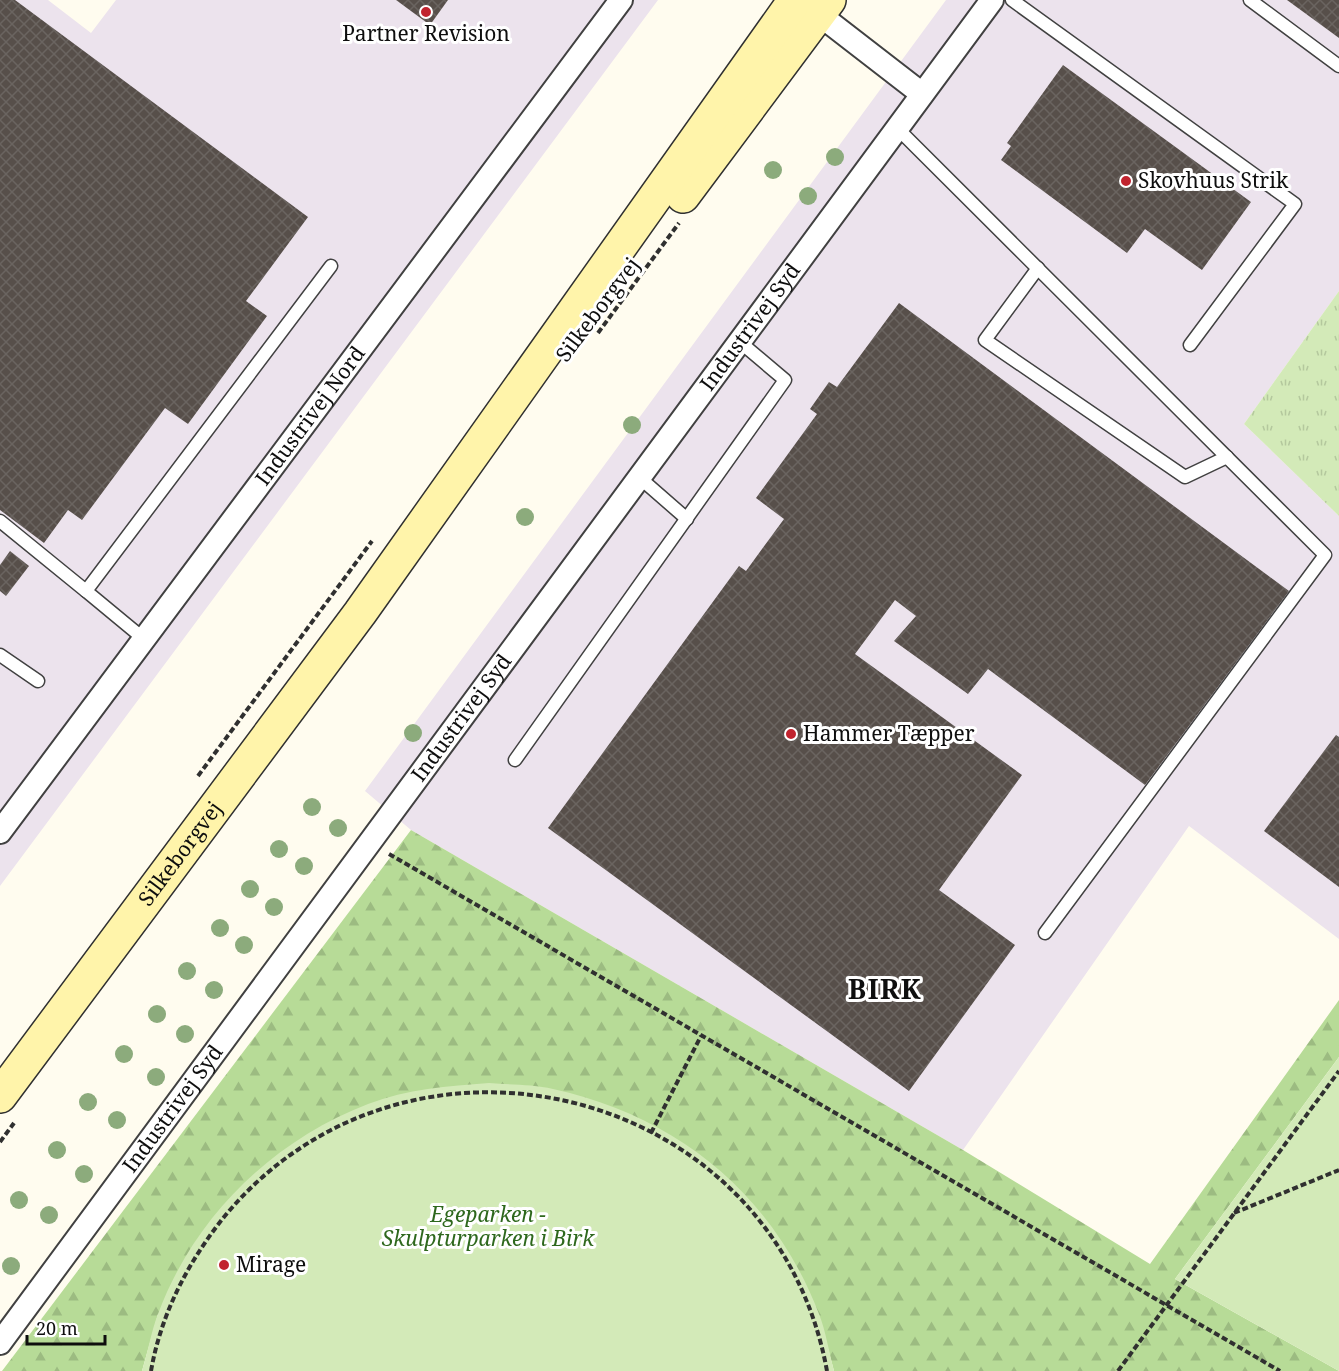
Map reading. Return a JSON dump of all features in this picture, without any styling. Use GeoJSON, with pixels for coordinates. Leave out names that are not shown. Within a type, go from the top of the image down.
{"type":"FeatureCollection","features":[{"type":"Feature","properties":{"kind":"main road","name":"Silkeborgvej"},"geometry":{"type":"LineString","coordinates":[[0,1096],[810,3]]}},
{"type":"Feature","properties":{"kind":"street","name":"Industrivej Nord"},"geometry":{"type":"LineString","coordinates":[[0,832],[621,0]]}},
{"type":"Feature","properties":{"kind":"street","name":"Industrivej Syd"},"geometry":{"type":"LineString","coordinates":[[0,1343],[992,0]]}},
{"type":"Feature","properties":{"kind":"street"},"geometry":{"type":"LineString","coordinates":[[810,3],[922,94]]}},
{"type":"Feature","properties":{"kind":"lane"},"geometry":{"type":"LineString","coordinates":[[1012,0],[1295,204],[1190,345]]}},
{"type":"Feature","properties":{"kind":"lane"},"geometry":{"type":"LineString","coordinates":[[1250,0],[1339,66]]}},
{"type":"Feature","properties":{"kind":"lane"},"geometry":{"type":"LineString","coordinates":[[897,128],[1325,555],[1045,933]]}},
{"type":"Feature","properties":{"kind":"lane"},"geometry":{"type":"LineString","coordinates":[[86,591],[331,266]]}},
{"type":"Feature","properties":{"kind":"lane"},"geometry":{"type":"LineString","coordinates":[[1038,268],[985,340],[1185,477],[1227,457]]}},
{"type":"Feature","properties":{"kind":"lane"},"geometry":{"type":"LineString","coordinates":[[515,760],[785,380],[740,342]]}},
{"type":"Feature","properties":{"kind":"lane"},"geometry":{"type":"LineString","coordinates":[[640,478],[687,519]]}},
{"type":"Feature","properties":{"kind":"lane"},"geometry":{"type":"LineString","coordinates":[[0,521],[144,639]]}},
{"type":"Feature","properties":{"kind":"lane"},"geometry":{"type":"LineString","coordinates":[[0,655],[38,681]]}},
{"type":"Feature","properties":{"kind":"path"},"geometry":{"type":"LineString","coordinates":[[370,844],[1280,1371]]}},
{"type":"Feature","properties":{"kind":"path"},"geometry":{"type":"LineString","coordinates":[[651,1132],[700,1036]]}},
{"type":"Feature","properties":{"kind":"path"},"geometry":{"type":"LineString","coordinates":[[1118,1371],[1339,1071]]}},
{"type":"Feature","properties":{"kind":"path"},"geometry":{"type":"LineString","coordinates":[[151,1371],[155,1349],[175,1293],[205,1240],[243,1194],[289,1155],[341,1125],[397,1103],[456,1092],[517,1092],[576,1102],[633,1122],[685,1152],[731,1190],[770,1236],[801,1288],[822,1344],[827,1371]]}},
{"type":"Feature","properties":{"kind":"path"},"geometry":{"type":"LineString","coordinates":[[1233,1214],[1339,1170]]}},
{"type":"Feature","properties":{"kind":"shaded area"},"geometry":{"type":"Polygon","coordinates":[[[0,0],[48,0],[91,33],[116,0],[658,0],[0,886],[0,0]]]}},
{"type":"Feature","properties":{"kind":"shaded area"},"geometry":{"type":"Polygon","coordinates":[[[946,0],[1339,0],[1339,291],[1244,424],[1339,516],[1339,939],[1189,826],[963,1150],[411,830],[365,791],[946,0]]]}},
{"type":"Feature","properties":{"kind":"green space"},"geometry":{"type":"Polygon","coordinates":[[[1339,291],[1339,516],[1244,424],[1339,291]]]}},
{"type":"Feature","properties":{"kind":"green space"},"geometry":{"type":"Polygon","coordinates":[[[411,830],[963,1150],[1150,1264],[1339,1000],[1339,1057],[1175,1279],[1339,1371],[834,1371],[819,1315],[158,1314],[142,1371],[2,1371],[411,830]]]}},
{"type":"Feature","properties":{"kind":"green space"},"geometry":{"type":"Polygon","coordinates":[[[1339,1057],[1339,1371],[1175,1279],[1339,1057]]]}},
{"type":"Feature","properties":{"kind":"green space","name":"Egeparken - Skulpturparken i Birk"},"geometry":{"type":"Polygon","coordinates":[[[489,1083],[545,1087],[598,1101],[680,1140],[715,1167],[747,1197],[775,1232],[799,1271],[819,1314],[834,1371],[142,1371],[158,1314],[173,1279],[192,1245],[240,1186],[269,1161],[300,1139],[333,1120],[368,1104],[413,1092],[489,1083]]]}},
{"type":"Feature","properties":{"kind":"building"},"geometry":{"type":"Polygon","coordinates":[[[0,0],[15,0],[308,217],[246,301],[267,316],[188,424],[165,408],[82,520],[68,510],[44,543],[0,510],[0,0]]]}},
{"type":"Feature","properties":{"kind":"building","name":"Partner Revision"},"geometry":{"type":"Polygon","coordinates":[[[396,0],[448,0],[430,25],[396,0]]]}},
{"type":"Feature","properties":{"kind":"building"},"geometry":{"type":"Polygon","coordinates":[[[1287,0],[1339,0],[1339,38],[1287,0]]]}},
{"type":"Feature","properties":{"kind":"building","name":"Skovhuus Strik"},"geometry":{"type":"Polygon","coordinates":[[[1063,65],[1251,202],[1202,270],[1145,229],[1127,253],[1001,160],[1011,146],[1007,143],[1063,65]]]}},
{"type":"Feature","properties":{"kind":"building","name":"Hammer Tæpper"},"geometry":{"type":"Polygon","coordinates":[[[899,303],[1289,591],[1145,785],[988,669],[968,694],[894,641],[916,616],[895,600],[855,654],[1022,775],[939,890],[1015,945],[909,1091],[548,828],[739,566],[746,571],[784,519],[756,498],[817,414],[810,409],[829,382],[837,387],[899,303]]]}},
{"type":"Feature","properties":{"kind":"building"},"geometry":{"type":"Polygon","coordinates":[[[10,551],[29,566],[6,596],[0,591],[0,565],[10,551]]]}},
{"type":"Feature","properties":{"kind":"building"},"geometry":{"type":"Polygon","coordinates":[[[1336,735],[1339,737],[1339,887],[1264,831],[1336,735]]]}},
{"type":"Feature","properties":{"kind":"place","name":"Partner Revision"},"geometry":{"type":"Point","coordinates":[426,12]}},
{"type":"Feature","properties":{"kind":"place","name":"Skovhuus Strik"},"geometry":{"type":"Point","coordinates":[1126,181]}},
{"type":"Feature","properties":{"kind":"place","name":"Hammer Tæpper"},"geometry":{"type":"Point","coordinates":[791,734]}},
{"type":"Feature","properties":{"kind":"place","name":"Mirage"},"geometry":{"type":"Point","coordinates":[224,1265]}},
{"type":"Feature","properties":{"kind":"district","name":"BIRK"},"geometry":{"type":"Point","coordinates":[885,990]}}]}
